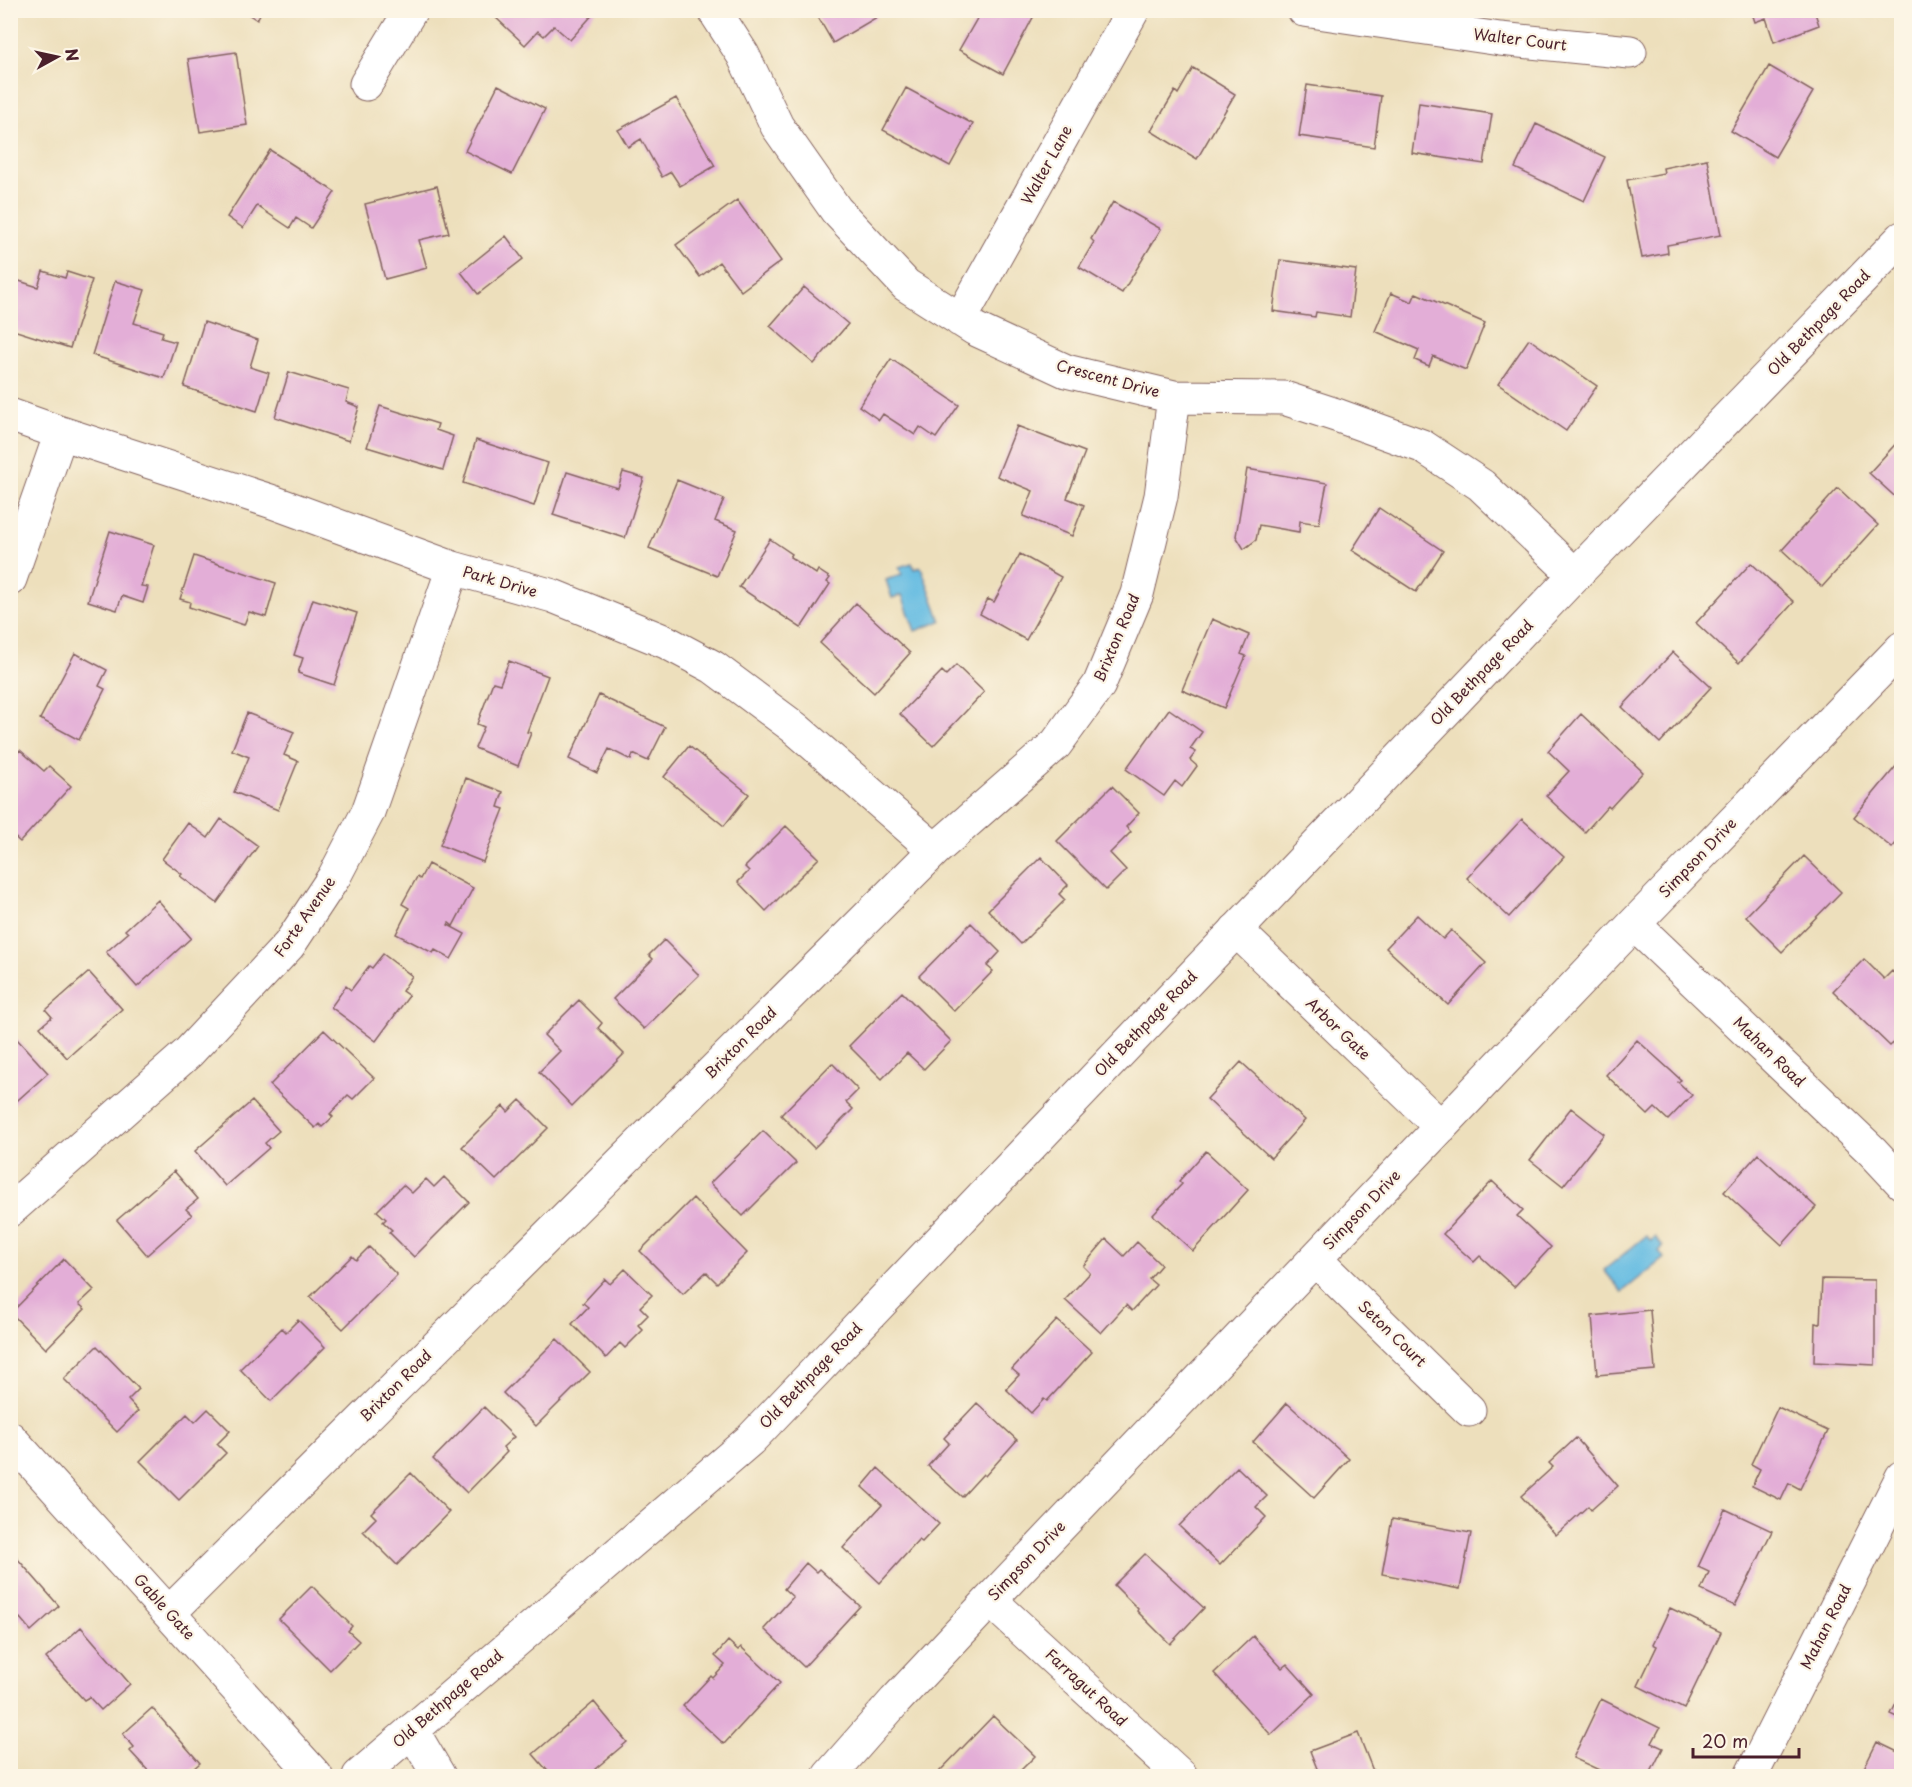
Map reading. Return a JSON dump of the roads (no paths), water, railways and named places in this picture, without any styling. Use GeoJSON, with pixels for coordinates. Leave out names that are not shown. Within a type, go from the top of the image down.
{"type":"FeatureCollection","features":[{"type":"Feature","properties":{"kind":"street"},"geometry":{"type":"LineString","coordinates":[[366,84],[411,10]]}},
{"type":"Feature","properties":{"kind":"street","name":"Crescent Drive"},"geometry":{"type":"LineString","coordinates":[[714,10],[743,55],[777,126],[836,210],[906,285],[975,329],[1066,371],[1174,397],[1284,398],[1422,446],[1481,485],[1575,575]]}},
{"type":"Feature","properties":{"kind":"street","name":"Walter Lane"},"geometry":{"type":"LineString","coordinates":[[960,320],[1133,10]]}},
{"type":"Feature","properties":{"kind":"street","name":"Walter Court"},"geometry":{"type":"LineString","coordinates":[[1304,10],[1500,39],[1630,52]]}},
{"type":"Feature","properties":{"kind":"street","name":"Old Bethpage Road"},"geometry":{"type":"LineString","coordinates":[[359,1776],[750,1440],[1575,575],[1902,238]]}},
{"type":"Feature","properties":{"kind":"street","name":"Brixton Road"},"geometry":{"type":"LineString","coordinates":[[169,1612],[935,850],[1056,744],[1099,685],[1137,594],[1161,496],[1174,397]]}},
{"type":"Feature","properties":{"kind":"street","name":"Park Drive"},"geometry":{"type":"LineString","coordinates":[[10,415],[270,501],[453,568],[553,596],[666,642],[713,667],[795,728],[935,850]]}},
{"type":"Feature","properties":{"kind":"street"},"geometry":{"type":"LineString","coordinates":[[10,579],[61,433]]}},
{"type":"Feature","properties":{"kind":"street","name":"Forte Avenue"},"geometry":{"type":"LineString","coordinates":[[10,1210],[188,1053],[289,945],[334,877],[368,812],[453,568]]}},
{"type":"Feature","properties":{"kind":"street","name":"Simpson Drive"},"geometry":{"type":"LineString","coordinates":[[829,1776],[895,1701],[990,1600],[1634,924],[1902,648]]}},
{"type":"Feature","properties":{"kind":"street","name":"Mahan Road"},"geometry":{"type":"LineString","coordinates":[[1634,924],[1873,1152],[1902,1183]]}},
{"type":"Feature","properties":{"kind":"street","name":"Arbor Gate"},"geometry":{"type":"LineString","coordinates":[[1236,930],[1441,1127]]}},
{"type":"Feature","properties":{"kind":"street","name":"Seton Court"},"geometry":{"type":"LineString","coordinates":[[1315,1259],[1469,1410]]}},
{"type":"Feature","properties":{"kind":"street","name":"Gable Gate"},"geometry":{"type":"LineString","coordinates":[[10,1438],[316,1776]]}},
{"type":"Feature","properties":{"kind":"street","name":"Mahan Road"},"geometry":{"type":"LineString","coordinates":[[1750,1776],[1902,1477]]}},
{"type":"Feature","properties":{"kind":"street","name":"Farragut Road"},"geometry":{"type":"LineString","coordinates":[[990,1600],[1181,1776]]}},
{"type":"Feature","properties":{"kind":"street"},"geometry":{"type":"LineString","coordinates":[[412,1730],[439,1776]]}},
{"type":"Feature","properties":{"kind":"water"},"geometry":{"type":"Polygon","coordinates":[[[912,563],[914,569],[921,567],[941,621],[915,631],[902,595],[892,598],[886,580],[902,574],[899,567],[912,563]]]}},
{"type":"Feature","properties":{"kind":"water"},"geometry":{"type":"Polygon","coordinates":[[[1646,1236],[1651,1241],[1655,1237],[1663,1247],[1659,1251],[1664,1258],[1622,1292],[1604,1270],[1646,1236]]]}}]}
